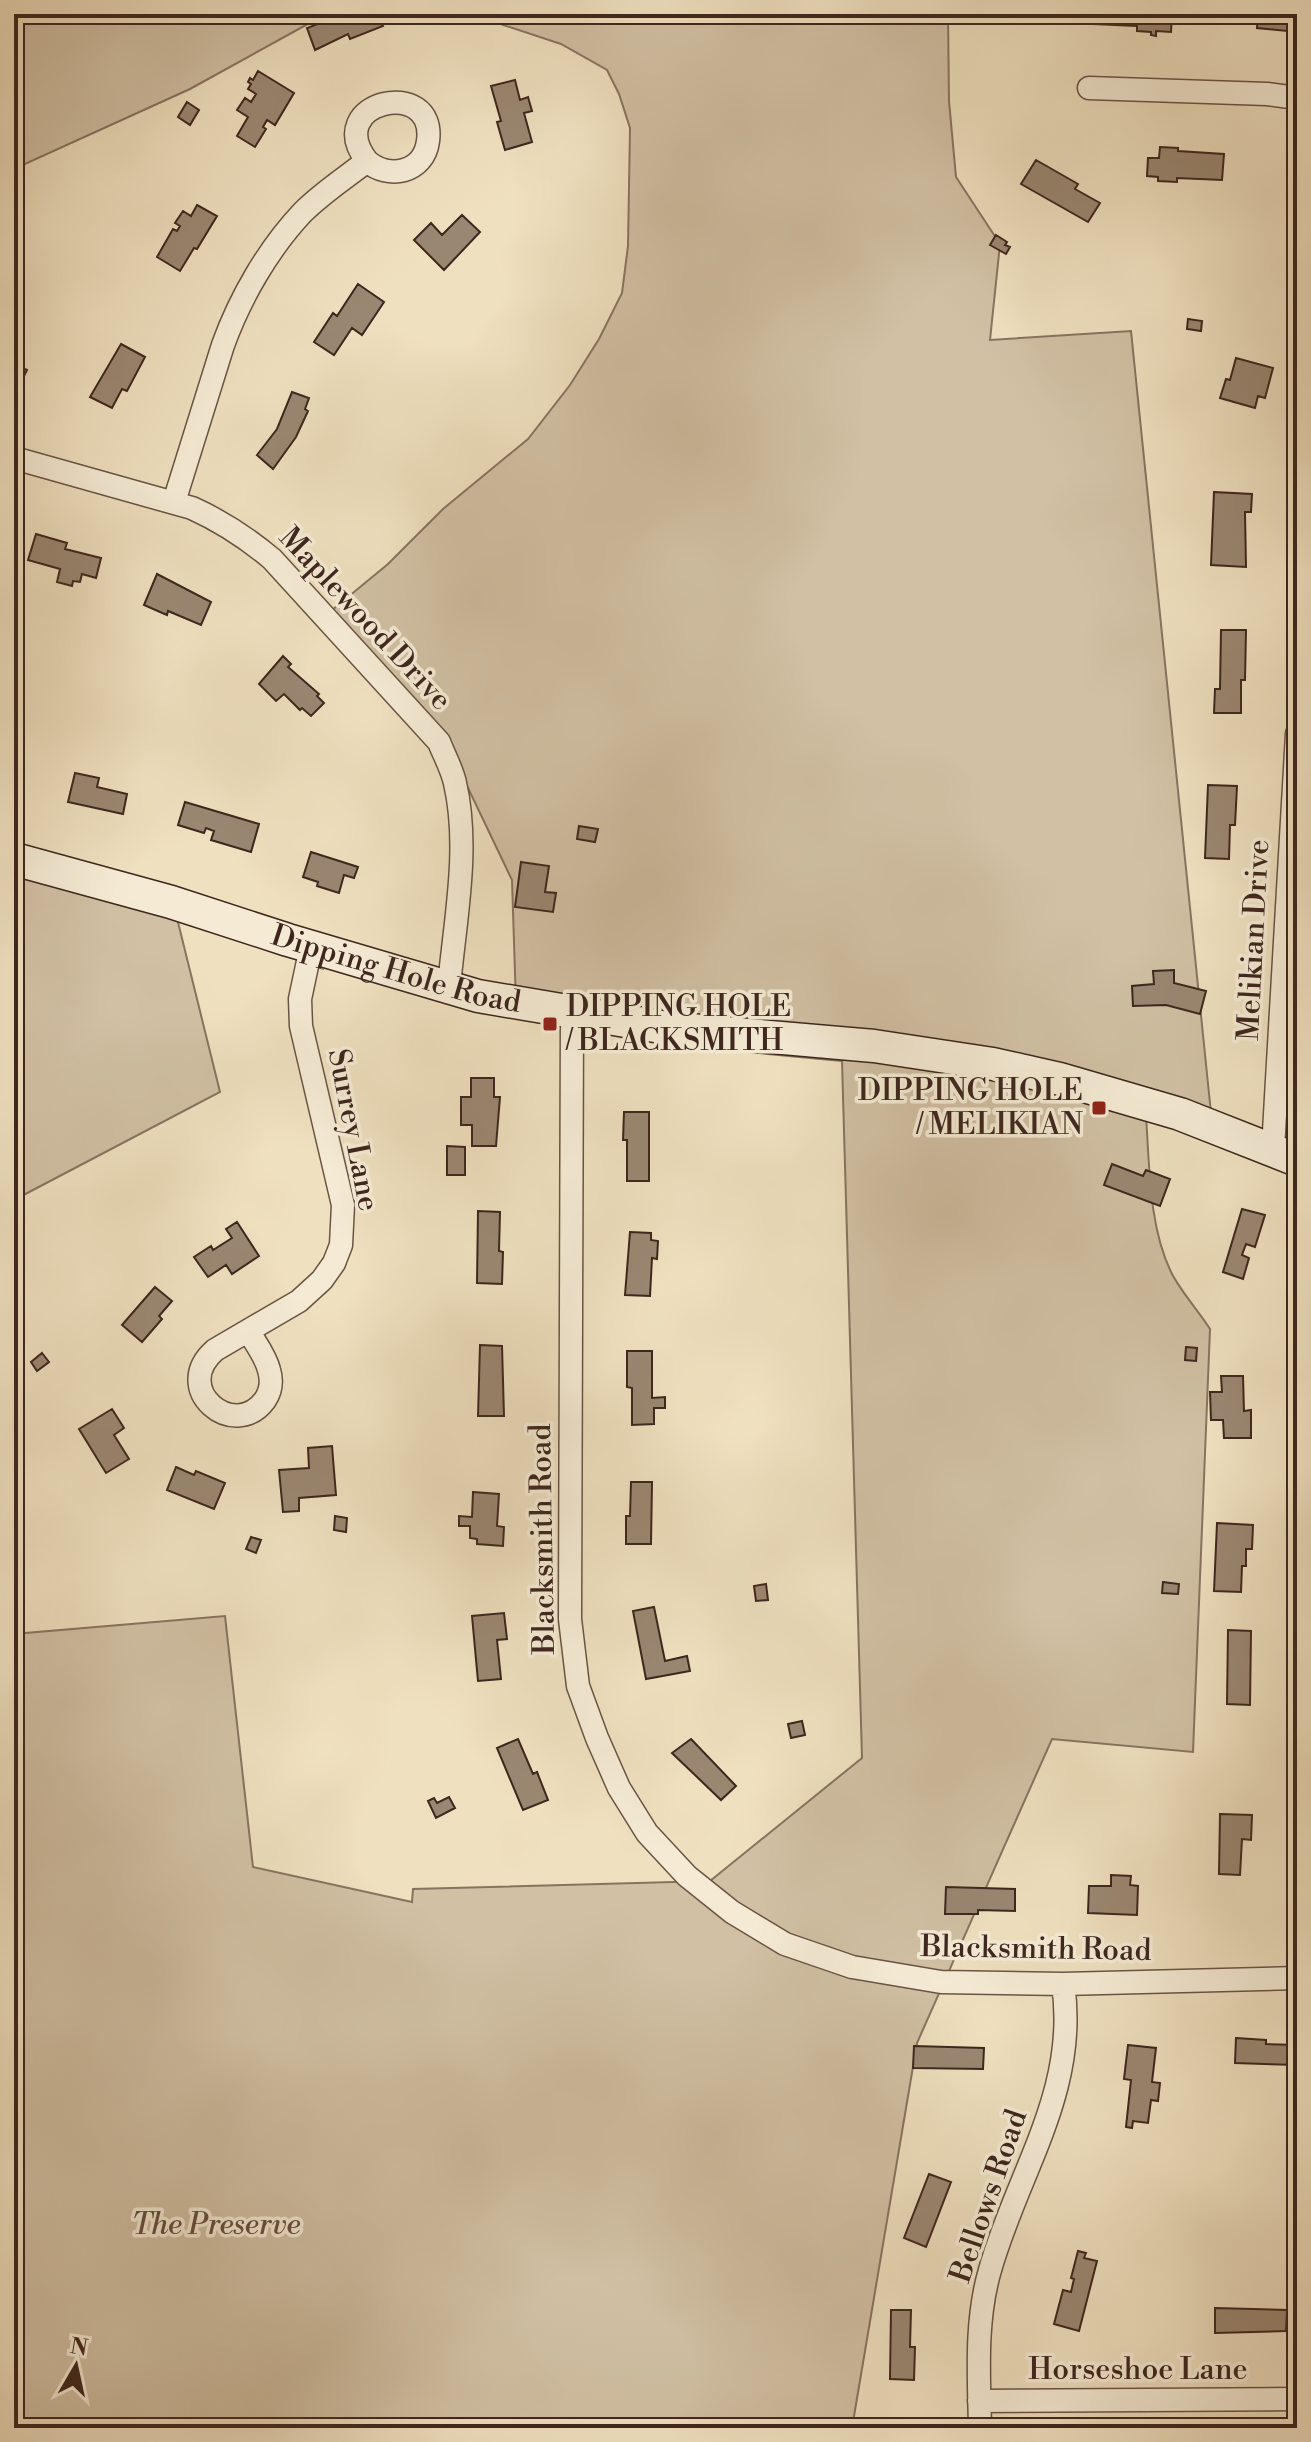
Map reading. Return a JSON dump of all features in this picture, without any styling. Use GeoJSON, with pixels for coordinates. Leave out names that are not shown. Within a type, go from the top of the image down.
{"type":"FeatureCollection","features":[{"type":"Feature","properties":{"kind":"main road","name":"Dipping Hole Road"},"geometry":{"type":"LineString","coordinates":[[14,859],[171,902],[478,996],[667,1028],[858,1044],[993,1064],[1060,1079],[1180,1114],[1285,1155]]}},
{"type":"Feature","properties":{"kind":"street"},"geometry":{"type":"LineString","coordinates":[[1089,88],[1267,94],[1297,98]]}},
{"type":"Feature","properties":{"kind":"street"},"geometry":{"type":"LineString","coordinates":[[174,502],[223,345],[242,300],[274,250],[304,212],[367,161]]}},
{"type":"Feature","properties":{"kind":"street","name":"Maplewood Drive"},"geometry":{"type":"LineString","coordinates":[[14,458],[174,502],[220,520],[245,536],[272,559],[439,742],[454,779],[462,818],[462,850],[449,986]]}},
{"type":"Feature","properties":{"kind":"street","name":"Melikian Drive"},"geometry":{"type":"LineString","coordinates":[[1285,1155],[1297,734]]}},
{"type":"Feature","properties":{"kind":"street","name":"Surrey Lane"},"geometry":{"type":"LineString","coordinates":[[249,1332],[299,1301],[322,1280],[334,1263],[342,1235],[343,1205],[301,1026],[300,999],[311,947]]}},
{"type":"Feature","properties":{"kind":"street","name":"Blacksmith Road"},"geometry":{"type":"LineString","coordinates":[[572,1013],[570,1619],[578,1686],[619,1788],[647,1833],[687,1876],[732,1912],[785,1944],[852,1967],[941,1982],[1063,1984],[1297,1978]]}},
{"type":"Feature","properties":{"kind":"street","name":"Bellows Road"},"geometry":{"type":"LineString","coordinates":[[980,2428],[979,2334],[986,2287],[1005,2226],[1042,2137],[1057,2086],[1066,2042],[1063,1984]]}},
{"type":"Feature","properties":{"kind":"street","name":"Horseshoe Lane"},"geometry":{"type":"LineString","coordinates":[[979,2401],[1297,2399]]}},
{"type":"Feature","properties":{"kind":"green space"},"geometry":{"type":"Polygon","coordinates":[[[14,14],[326,14],[190,89],[14,169],[14,14]]]}},
{"type":"Feature","properties":{"kind":"green space","name":"The Preserve"},"geometry":{"type":"Polygon","coordinates":[[[470,14],[948,14],[949,101],[956,177],[1000,244],[990,340],[1131,331],[1211,1113],[1145,1104],[1151,1190],[1163,1253],[1175,1279],[1210,1329],[1193,1752],[1052,1739],[917,2043],[852,2428],[14,2428],[14,1634],[225,1616],[253,1867],[412,1902],[413,1889],[710,1881],[862,1758],[842,1061],[695,1047],[516,1004],[512,880],[459,769],[326,615],[388,564],[443,509],[528,439],[570,385],[599,339],[622,293],[628,246],[630,128],[607,70],[561,44],[470,14]]]}},
{"type":"Feature","properties":{"kind":"green space"},"geometry":{"type":"Polygon","coordinates":[[[14,858],[175,910],[220,1092],[14,1200],[14,858]]]}},
{"type":"Feature","properties":{"kind":"building"},"geometry":{"type":"Polygon","coordinates":[[[320,14],[378,14],[383,26],[350,39],[348,34],[315,50],[307,28],[323,22],[320,14]]]}},
{"type":"Feature","properties":{"kind":"building"},"geometry":{"type":"Polygon","coordinates":[[[1099,14],[1172,14],[1171,32],[1156,31],[1156,36],[1151,32],[1137,31],[1137,26],[1094,24],[1094,17],[1099,17],[1099,14]]]}},
{"type":"Feature","properties":{"kind":"building"},"geometry":{"type":"Polygon","coordinates":[[[1258,14],[1297,14],[1297,32],[1257,28],[1258,14]]]}},
{"type":"Feature","properties":{"kind":"building"},"geometry":{"type":"Polygon","coordinates":[[[258,71],[294,93],[275,125],[267,120],[263,127],[266,129],[255,147],[237,136],[248,117],[237,110],[245,98],[251,102],[256,94],[248,89],[251,84],[248,82],[258,71]]]}},
{"type":"Feature","properties":{"kind":"building"},"geometry":{"type":"Polygon","coordinates":[[[515,80],[520,100],[528,97],[532,111],[524,113],[532,142],[505,150],[491,86],[515,80]]]}},
{"type":"Feature","properties":{"kind":"building"},"geometry":{"type":"Polygon","coordinates":[[[187,102],[199,110],[190,125],[178,117],[187,102]]]}},
{"type":"Feature","properties":{"kind":"building"},"geometry":{"type":"Polygon","coordinates":[[[1160,147],[1224,154],[1222,180],[1177,178],[1177,182],[1158,181],[1158,177],[1147,176],[1148,158],[1159,158],[1160,147]]]}},
{"type":"Feature","properties":{"kind":"building"},"geometry":{"type":"Polygon","coordinates":[[[1036,160],[1078,184],[1075,189],[1100,203],[1088,222],[1021,184],[1036,160]]]}},
{"type":"Feature","properties":{"kind":"building"},"geometry":{"type":"Polygon","coordinates":[[[197,205],[217,216],[180,271],[157,257],[173,229],[177,231],[180,226],[175,223],[183,211],[191,216],[197,205]]]}},
{"type":"Feature","properties":{"kind":"building"},"geometry":{"type":"Polygon","coordinates":[[[462,215],[480,232],[444,270],[414,240],[431,223],[442,235],[462,215]]]}},
{"type":"Feature","properties":{"kind":"building"},"geometry":{"type":"Polygon","coordinates":[[[996,235],[1010,247],[1006,254],[990,245],[996,235]]]}},
{"type":"Feature","properties":{"kind":"building"},"geometry":{"type":"Polygon","coordinates":[[[358,284],[384,302],[362,335],[352,328],[334,355],[314,342],[333,313],[337,316],[358,284]]]}},
{"type":"Feature","properties":{"kind":"building"},"geometry":{"type":"Polygon","coordinates":[[[1188,319],[1202,321],[1201,331],[1187,329],[1188,319]]]}},
{"type":"Feature","properties":{"kind":"building"},"geometry":{"type":"Polygon","coordinates":[[[121,344],[145,357],[127,391],[122,389],[112,408],[90,397],[121,344]]]}},
{"type":"Feature","properties":{"kind":"building"},"geometry":{"type":"Polygon","coordinates":[[[1236,358],[1273,368],[1265,398],[1258,396],[1255,408],[1220,398],[1226,379],[1230,380],[1236,358]]]}},
{"type":"Feature","properties":{"kind":"building"},"geometry":{"type":"Polygon","coordinates":[[[14,364],[27,370],[15,394],[14,394],[14,364]]]}},
{"type":"Feature","properties":{"kind":"building"},"geometry":{"type":"Polygon","coordinates":[[[292,392],[309,398],[305,409],[308,411],[296,437],[273,469],[257,455],[277,429],[292,392]]]}},
{"type":"Feature","properties":{"kind":"building"},"geometry":{"type":"Polygon","coordinates":[[[1214,492],[1252,494],[1251,512],[1245,512],[1246,567],[1211,565],[1214,492]]]}},
{"type":"Feature","properties":{"kind":"building"},"geometry":{"type":"Polygon","coordinates":[[[36,534],[67,543],[65,549],[101,558],[96,578],[82,574],[80,582],[73,581],[72,586],[57,582],[60,569],[28,560],[36,534]]]}},
{"type":"Feature","properties":{"kind":"building"},"geometry":{"type":"Polygon","coordinates":[[[157,574],[211,602],[201,625],[144,605],[157,574]]]}},
{"type":"Feature","properties":{"kind":"building"},"geometry":{"type":"Polygon","coordinates":[[[1221,630],[1246,630],[1241,713],[1214,713],[1215,689],[1220,689],[1221,630]]]}},
{"type":"Feature","properties":{"kind":"building"},"geometry":{"type":"Polygon","coordinates":[[[283,656],[291,664],[288,667],[319,694],[317,696],[324,703],[311,716],[284,694],[276,701],[259,684],[283,656]]]}},
{"type":"Feature","properties":{"kind":"building"},"geometry":{"type":"Polygon","coordinates":[[[75,773],[99,778],[97,787],[127,794],[123,814],[68,802],[75,773]]]}},
{"type":"Feature","properties":{"kind":"building"},"geometry":{"type":"Polygon","coordinates":[[[1208,785],[1237,786],[1235,825],[1230,825],[1229,859],[1205,858],[1208,785]]]}},
{"type":"Feature","properties":{"kind":"building"},"geometry":{"type":"Polygon","coordinates":[[[185,802],[259,824],[251,852],[211,840],[214,831],[206,828],[204,833],[178,825],[185,802]]]}},
{"type":"Feature","properties":{"kind":"building"},"geometry":{"type":"Polygon","coordinates":[[[579,826],[598,829],[595,842],[577,839],[579,826]]]}},
{"type":"Feature","properties":{"kind":"building"},"geometry":{"type":"Polygon","coordinates":[[[311,852],[358,867],[354,878],[344,875],[339,893],[317,886],[318,882],[303,877],[311,852]]]}},
{"type":"Feature","properties":{"kind":"building"},"geometry":{"type":"Polygon","coordinates":[[[521,862],[549,866],[545,892],[556,893],[553,912],[515,907],[521,862]]]}},
{"type":"Feature","properties":{"kind":"building"},"geometry":{"type":"Polygon","coordinates":[[[1174,970],[1174,983],[1206,991],[1200,1014],[1166,1005],[1133,1006],[1132,986],[1154,984],[1153,971],[1174,970]]]}},
{"type":"Feature","properties":{"kind":"building"},"geometry":{"type":"Polygon","coordinates":[[[471,1078],[494,1078],[494,1097],[500,1097],[496,1146],[472,1146],[472,1125],[461,1125],[461,1097],[471,1097],[471,1078]]]}},
{"type":"Feature","properties":{"kind":"building"},"geometry":{"type":"Polygon","coordinates":[[[624,1112],[649,1112],[649,1181],[627,1181],[624,1112]]]}},
{"type":"Feature","properties":{"kind":"building"},"geometry":{"type":"Polygon","coordinates":[[[447,1146],[465,1147],[465,1175],[447,1175],[447,1146]]]}},
{"type":"Feature","properties":{"kind":"building"},"geometry":{"type":"Polygon","coordinates":[[[1112,1164],[1143,1176],[1146,1170],[1170,1179],[1160,1206],[1104,1185],[1112,1164]]]}},
{"type":"Feature","properties":{"kind":"building"},"geometry":{"type":"Polygon","coordinates":[[[1242,1209],[1265,1215],[1255,1247],[1246,1244],[1242,1255],[1249,1258],[1243,1279],[1223,1272],[1242,1209]]]}},
{"type":"Feature","properties":{"kind":"building"},"geometry":{"type":"Polygon","coordinates":[[[478,1211],[500,1212],[502,1284],[477,1283],[478,1211]]]}},
{"type":"Feature","properties":{"kind":"building"},"geometry":{"type":"Polygon","coordinates":[[[237,1222],[259,1256],[232,1274],[226,1265],[208,1277],[194,1257],[232,1238],[226,1229],[237,1222]]]}},
{"type":"Feature","properties":{"kind":"building"},"geometry":{"type":"Polygon","coordinates":[[[630,1232],[651,1233],[651,1240],[658,1241],[657,1259],[652,1258],[650,1296],[625,1295],[630,1232]]]}},
{"type":"Feature","properties":{"kind":"building"},"geometry":{"type":"Polygon","coordinates":[[[155,1287],[172,1301],[159,1316],[162,1319],[142,1342],[122,1325],[155,1287]]]}},
{"type":"Feature","properties":{"kind":"building"},"geometry":{"type":"Polygon","coordinates":[[[480,1345],[502,1346],[504,1416],[478,1416],[480,1345]]]}},
{"type":"Feature","properties":{"kind":"building"},"geometry":{"type":"Polygon","coordinates":[[[1186,1347],[1197,1348],[1196,1361],[1185,1360],[1186,1347]]]}},
{"type":"Feature","properties":{"kind":"building"},"geometry":{"type":"Polygon","coordinates":[[[627,1351],[652,1351],[652,1398],[665,1397],[665,1408],[654,1408],[654,1424],[632,1425],[632,1388],[627,1387],[627,1351]]]}},
{"type":"Feature","properties":{"kind":"building"},"geometry":{"type":"Polygon","coordinates":[[[42,1353],[49,1362],[37,1371],[31,1362],[42,1353]]]}},
{"type":"Feature","properties":{"kind":"building"},"geometry":{"type":"Polygon","coordinates":[[[1221,1376],[1243,1376],[1244,1411],[1251,1410],[1251,1438],[1224,1438],[1223,1420],[1211,1420],[1210,1392],[1222,1392],[1221,1376]]]}},
{"type":"Feature","properties":{"kind":"building"},"geometry":{"type":"Polygon","coordinates":[[[112,1409],[124,1428],[114,1435],[129,1459],[106,1473],[79,1429],[112,1409]]]}},
{"type":"Feature","properties":{"kind":"building"},"geometry":{"type":"Polygon","coordinates":[[[332,1446],[336,1495],[299,1498],[299,1511],[283,1512],[279,1470],[309,1468],[308,1448],[332,1446]]]}},
{"type":"Feature","properties":{"kind":"building"},"geometry":{"type":"Polygon","coordinates":[[[176,1467],[194,1475],[196,1471],[225,1483],[214,1509],[167,1490],[176,1467]]]}},
{"type":"Feature","properties":{"kind":"building"},"geometry":{"type":"Polygon","coordinates":[[[631,1482],[652,1482],[651,1544],[626,1544],[631,1482]]]}},
{"type":"Feature","properties":{"kind":"building"},"geometry":{"type":"Polygon","coordinates":[[[473,1492],[499,1494],[497,1526],[504,1527],[503,1546],[477,1544],[477,1539],[470,1538],[470,1526],[459,1526],[459,1516],[472,1517],[473,1492]]]}},
{"type":"Feature","properties":{"kind":"building"},"geometry":{"type":"Polygon","coordinates":[[[335,1516],[347,1518],[346,1532],[334,1530],[335,1516]]]}},
{"type":"Feature","properties":{"kind":"building"},"geometry":{"type":"Polygon","coordinates":[[[1217,1523],[1253,1525],[1252,1549],[1246,1549],[1246,1566],[1242,1566],[1241,1592],[1214,1591],[1217,1523]]]}},
{"type":"Feature","properties":{"kind":"building"},"geometry":{"type":"Polygon","coordinates":[[[251,1537],[261,1540],[256,1553],[246,1549],[251,1537]]]}},
{"type":"Feature","properties":{"kind":"building"},"geometry":{"type":"Polygon","coordinates":[[[1163,1582],[1179,1584],[1178,1594],[1162,1593],[1163,1582]]]}},
{"type":"Feature","properties":{"kind":"building"},"geometry":{"type":"Polygon","coordinates":[[[766,1584],[768,1600],[756,1601],[754,1586],[766,1584]]]}},
{"type":"Feature","properties":{"kind":"building"},"geometry":{"type":"Polygon","coordinates":[[[654,1607],[665,1661],[687,1656],[690,1671],[646,1679],[633,1611],[654,1607]]]}},
{"type":"Feature","properties":{"kind":"building"},"geometry":{"type":"Polygon","coordinates":[[[504,1613],[507,1639],[497,1640],[501,1679],[478,1681],[472,1616],[504,1613]]]}},
{"type":"Feature","properties":{"kind":"building"},"geometry":{"type":"Polygon","coordinates":[[[1228,1630],[1251,1631],[1250,1705],[1227,1704],[1228,1630]]]}},
{"type":"Feature","properties":{"kind":"building"},"geometry":{"type":"Polygon","coordinates":[[[802,1721],[805,1735],[791,1738],[788,1724],[802,1721]]]}},
{"type":"Feature","properties":{"kind":"building"},"geometry":{"type":"Polygon","coordinates":[[[518,1739],[533,1774],[537,1772],[548,1800],[523,1810],[497,1748],[518,1739]]]}},
{"type":"Feature","properties":{"kind":"building"},"geometry":{"type":"Polygon","coordinates":[[[691,1739],[736,1786],[721,1800],[672,1753],[691,1739]]]}},
{"type":"Feature","properties":{"kind":"building"},"geometry":{"type":"Polygon","coordinates":[[[449,1797],[455,1808],[436,1818],[428,1801],[434,1798],[437,1803],[449,1797]]]}},
{"type":"Feature","properties":{"kind":"building"},"geometry":{"type":"Polygon","coordinates":[[[1220,1814],[1252,1815],[1251,1840],[1242,1839],[1240,1875],[1219,1874],[1220,1814]]]}},
{"type":"Feature","properties":{"kind":"building"},"geometry":{"type":"Polygon","coordinates":[[[1111,1875],[1131,1876],[1130,1885],[1138,1886],[1137,1915],[1088,1913],[1089,1886],[1111,1886],[1111,1875]]]}},
{"type":"Feature","properties":{"kind":"building"},"geometry":{"type":"Polygon","coordinates":[[[946,1887],[1015,1889],[1015,1911],[978,1910],[978,1914],[945,1914],[946,1887]]]}},
{"type":"Feature","properties":{"kind":"building"},"geometry":{"type":"Polygon","coordinates":[[[1236,2038],[1266,2040],[1266,2044],[1297,2045],[1297,2065],[1235,2063],[1236,2038]]]}},
{"type":"Feature","properties":{"kind":"building"},"geometry":{"type":"Polygon","coordinates":[[[1128,2045],[1156,2048],[1152,2082],[1160,2083],[1158,2101],[1151,2100],[1148,2123],[1133,2121],[1132,2128],[1126,2127],[1131,2080],[1124,2079],[1128,2045]]]}},
{"type":"Feature","properties":{"kind":"building"},"geometry":{"type":"Polygon","coordinates":[[[914,2046],[984,2048],[983,2069],[913,2068],[914,2046]]]}},
{"type":"Feature","properties":{"kind":"building"},"geometry":{"type":"Polygon","coordinates":[[[929,2174],[951,2182],[926,2247],[904,2238],[929,2174]]]}},
{"type":"Feature","properties":{"kind":"building"},"geometry":{"type":"Polygon","coordinates":[[[1078,2251],[1086,2253],[1084,2258],[1097,2261],[1079,2331],[1054,2324],[1063,2290],[1071,2292],[1078,2251]]]}},
{"type":"Feature","properties":{"kind":"building"},"geometry":{"type":"Polygon","coordinates":[[[1215,2308],[1287,2310],[1286,2331],[1215,2333],[1215,2308]]]}},
{"type":"Feature","properties":{"kind":"building"},"geometry":{"type":"Polygon","coordinates":[[[891,2310],[911,2310],[910,2347],[915,2347],[914,2380],[890,2379],[891,2310]]]}},
{"type":"Feature","properties":{"kind":"place","name":"DIPPING HOLE / BLACKSMITH"},"geometry":{"type":"Point","coordinates":[550,1024]}},
{"type":"Feature","properties":{"kind":"place","name":"DIPPING HOLE / MELIKIAN"},"geometry":{"type":"Point","coordinates":[1099,1108]}}]}
